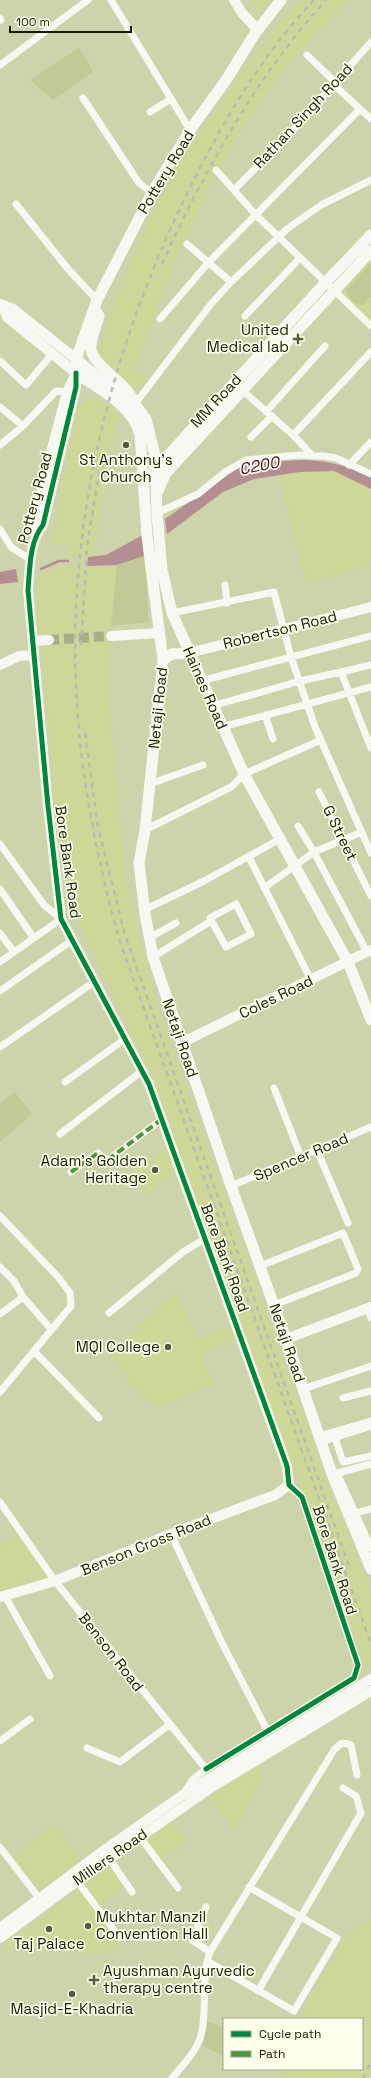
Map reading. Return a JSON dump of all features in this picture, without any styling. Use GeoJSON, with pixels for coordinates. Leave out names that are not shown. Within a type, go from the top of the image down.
{"type":"FeatureCollection","features":[{"type":"Feature","properties":{"kind":"main road","name":"Pottery Road"},"geometry":{"type":"LineString","coordinates":[[76,373],[76,358],[95,304],[152,193],[190,130],[281,0]]}},
{"type":"Feature","properties":{"kind":"main road"},"geometry":{"type":"LineString","coordinates":[[226,80],[288,0]]}},
{"type":"Feature","properties":{"kind":"main road","name":"MM Road"},"geometry":{"type":"LineString","coordinates":[[144,481],[325,283],[371,235]]}},
{"type":"Feature","properties":{"kind":"main road","name":"MM Road"},"geometry":{"type":"LineString","coordinates":[[156,497],[166,473],[371,251]]}},
{"type":"Feature","properties":{"kind":"main road"},"geometry":{"type":"LineString","coordinates":[[95,304],[99,316],[91,344],[92,353],[130,393],[134,404]]}},
{"type":"Feature","properties":{"kind":"main road","name":"Haines Road"},"geometry":{"type":"LineString","coordinates":[[76,358],[106,385],[134,404],[146,419],[155,456],[156,497],[162,570],[172,613],[212,706],[244,774],[348,962],[371,1020]]}},
{"type":"Feature","properties":{"kind":"main road"},"geometry":{"type":"LineString","coordinates":[[76,373],[120,404],[135,420],[140,434],[144,481]]}},
{"type":"Feature","properties":{"kind":"main road","name":"Netaji Road"},"geometry":{"type":"LineString","coordinates":[[144,481],[147,540],[163,660],[145,830],[139,863],[144,910],[149,938],[153,957],[181,1043],[320,1439],[335,1473],[371,1569]]}},
{"type":"Feature","properties":{"kind":"main road"},"geometry":{"type":"LineString","coordinates":[[163,660],[172,654],[189,653]]}},
{"type":"Feature","properties":{"kind":"street"},"geometry":{"type":"LineString","coordinates":[[0,65],[88,0]]}},
{"type":"Feature","properties":{"kind":"street"},"geometry":{"type":"LineString","coordinates":[[111,0],[190,130]]}},
{"type":"Feature","properties":{"kind":"street"},"geometry":{"type":"LineString","coordinates":[[234,0],[242,13],[260,28]]}},
{"type":"Feature","properties":{"kind":"street"},"geometry":{"type":"LineString","coordinates":[[241,0],[260,28]]}},
{"type":"Feature","properties":{"kind":"street","name":"Rathan Singh Road"},"geometry":{"type":"LineString","coordinates":[[234,190],[293,130],[371,42]]}},
{"type":"Feature","properties":{"kind":"street"},"geometry":{"type":"LineString","coordinates":[[307,55],[371,119]]}},
{"type":"Feature","properties":{"kind":"street"},"geometry":{"type":"LineString","coordinates":[[83,98],[139,183],[152,193]]}},
{"type":"Feature","properties":{"kind":"street"},"geometry":{"type":"LineString","coordinates":[[150,112],[171,99]]}},
{"type":"Feature","properties":{"kind":"street"},"geometry":{"type":"LineString","coordinates":[[160,319],[209,262],[254,214],[360,109]]}},
{"type":"Feature","properties":{"kind":"street"},"geometry":{"type":"LineString","coordinates":[[216,170],[254,214],[371,326]]}},
{"type":"Feature","properties":{"kind":"street"},"geometry":{"type":"LineString","coordinates":[[134,404],[211,304],[231,282],[287,229],[321,205],[371,180]]}},
{"type":"Feature","properties":{"kind":"street"},"geometry":{"type":"LineString","coordinates":[[16,204],[95,304]]}},
{"type":"Feature","properties":{"kind":"street"},"geometry":{"type":"LineString","coordinates":[[187,244],[231,282]]}},
{"type":"Feature","properties":{"kind":"street"},"geometry":{"type":"LineString","coordinates":[[245,316],[300,258]]}},
{"type":"Feature","properties":{"kind":"street"},"geometry":{"type":"LineString","coordinates":[[2,305],[13,309],[76,358]]}},
{"type":"Feature","properties":{"kind":"street"},"geometry":{"type":"LineString","coordinates":[[2,305],[7,317],[76,373]]}},
{"type":"Feature","properties":{"kind":"street"},"geometry":{"type":"LineString","coordinates":[[251,438],[325,346]]}},
{"type":"Feature","properties":{"kind":"street"},"geometry":{"type":"LineString","coordinates":[[294,436],[371,352]]}},
{"type":"Feature","properties":{"kind":"street"},"geometry":{"type":"LineString","coordinates":[[0,361],[26,385],[52,354]]}},
{"type":"Feature","properties":{"kind":"street","name":"Pottery Road"},"geometry":{"type":"LineString","coordinates":[[37,533],[34,524],[67,392],[76,373]]}},
{"type":"Feature","properties":{"kind":"street","name":"Pottery Road"},"geometry":{"type":"LineString","coordinates":[[36,678],[28,590],[30,567],[37,533],[42,525],[76,387],[76,373]]}},
{"type":"Feature","properties":{"kind":"street"},"geometry":{"type":"LineString","coordinates":[[242,390],[294,436],[313,456]]}},
{"type":"Feature","properties":{"kind":"street"},"geometry":{"type":"LineString","coordinates":[[0,445],[23,426],[56,391],[67,392]]}},
{"type":"Feature","properties":{"kind":"street"},"geometry":{"type":"LineString","coordinates":[[0,406],[23,426]]}},
{"type":"Feature","properties":{"kind":"street"},"geometry":{"type":"LineString","coordinates":[[349,465],[371,442]]}},
{"type":"Feature","properties":{"kind":"street"},"geometry":{"type":"LineString","coordinates":[[157,513],[198,494],[225,472],[246,460],[313,456],[336,458],[371,474]]}},
{"type":"Feature","properties":{"kind":"street"},"geometry":{"type":"LineString","coordinates":[[0,529],[11,547],[30,567]]}},
{"type":"Feature","properties":{"kind":"street"},"geometry":{"type":"LineString","coordinates":[[225,585],[227,603]]}},
{"type":"Feature","properties":{"kind":"street"},"geometry":{"type":"LineString","coordinates":[[172,613],[227,603],[274,592],[291,657],[321,740],[371,853]]}},
{"type":"Feature","properties":{"kind":"street","name":"Robertson Road"},"geometry":{"type":"LineString","coordinates":[[189,653],[371,607]]}},
{"type":"Feature","properties":{"kind":"street"},"geometry":{"type":"LineString","coordinates":[[110,636],[160,633]]}},
{"type":"Feature","properties":{"kind":"street"},"geometry":{"type":"LineString","coordinates":[[201,681],[371,636]]}},
{"type":"Feature","properties":{"kind":"street"},"geometry":{"type":"LineString","coordinates":[[33,641],[49,640]]}},
{"type":"Feature","properties":{"kind":"street"},"geometry":{"type":"LineString","coordinates":[[0,665],[19,656],[34,655]]}},
{"type":"Feature","properties":{"kind":"street"},"geometry":{"type":"LineString","coordinates":[[212,706],[300,681],[371,664]]}},
{"type":"Feature","properties":{"kind":"street"},"geometry":{"type":"LineString","coordinates":[[341,672],[371,748]]}},
{"type":"Feature","properties":{"kind":"street","name":"Bore Bank Road"},"geometry":{"type":"LineString","coordinates":[[36,678],[61,919],[71,942],[149,1084],[287,1466],[289,1484],[302,1497],[358,1665],[354,1678],[267,1730],[206,1769]]}},
{"type":"Feature","properties":{"kind":"street"},"geometry":{"type":"LineString","coordinates":[[222,727],[371,687]]}},
{"type":"Feature","properties":{"kind":"street"},"geometry":{"type":"LineString","coordinates":[[265,715],[273,739]]}},
{"type":"Feature","properties":{"kind":"street"},"geometry":{"type":"LineString","coordinates":[[145,830],[231,787],[244,774],[321,740]]}},
{"type":"Feature","properties":{"kind":"street"},"geometry":{"type":"LineString","coordinates":[[150,784],[203,766]]}},
{"type":"Feature","properties":{"kind":"street","name":"G Street"},"geometry":{"type":"LineString","coordinates":[[319,792],[371,896]]}},
{"type":"Feature","properties":{"kind":"street"},"geometry":{"type":"LineString","coordinates":[[298,826],[369,951]]}},
{"type":"Feature","properties":{"kind":"street"},"geometry":{"type":"LineString","coordinates":[[264,888],[314,852],[342,839],[362,832]]}},
{"type":"Feature","properties":{"kind":"street"},"geometry":{"type":"LineString","coordinates":[[144,910],[249,857],[280,839]]}},
{"type":"Feature","properties":{"kind":"street"},"geometry":{"type":"LineString","coordinates":[[0,844],[44,905],[61,919],[33,937],[0,962]]}},
{"type":"Feature","properties":{"kind":"street"},"geometry":{"type":"LineString","coordinates":[[249,857],[311,980]]}},
{"type":"Feature","properties":{"kind":"street"},"geometry":{"type":"LineString","coordinates":[[0,889],[33,937]]}},
{"type":"Feature","properties":{"kind":"street"},"geometry":{"type":"LineString","coordinates":[[153,957],[211,921],[211,917],[236,904],[251,934],[225,947],[211,921]]}},
{"type":"Feature","properties":{"kind":"street"},"geometry":{"type":"LineString","coordinates":[[149,938],[176,924]]}},
{"type":"Feature","properties":{"kind":"street"},"geometry":{"type":"LineString","coordinates":[[0,933],[14,952]]}},
{"type":"Feature","properties":{"kind":"street"},"geometry":{"type":"LineString","coordinates":[[0,991],[71,942]]}},
{"type":"Feature","properties":{"kind":"street","name":"Coles Road"},"geometry":{"type":"LineString","coordinates":[[181,1043],[369,951]]}},
{"type":"Feature","properties":{"kind":"street"},"geometry":{"type":"LineString","coordinates":[[0,1047],[94,982]]}},
{"type":"Feature","properties":{"kind":"street"},"geometry":{"type":"LineString","coordinates":[[65,1082],[125,1039]]}},
{"type":"Feature","properties":{"kind":"street"},"geometry":{"type":"LineString","coordinates":[[60,1134],[142,1071]]}},
{"type":"Feature","properties":{"kind":"street"},"geometry":{"type":"LineString","coordinates":[[274,1088],[301,1157]]}},
{"type":"Feature","properties":{"kind":"street"},"geometry":{"type":"LineString","coordinates":[[71,1172],[98,1153],[105,1162],[162,1119]]}},
{"type":"Feature","properties":{"kind":"street","name":"Spencer Road"},"geometry":{"type":"LineString","coordinates":[[231,1186],[371,1127]]}},
{"type":"Feature","properties":{"kind":"street"},"geometry":{"type":"LineString","coordinates":[[317,1150],[348,1223]]}},
{"type":"Feature","properties":{"kind":"street"},"geometry":{"type":"LineString","coordinates":[[0,1216],[59,1278],[70,1293],[71,1306],[0,1392]]}},
{"type":"Feature","properties":{"kind":"street"},"geometry":{"type":"LineString","coordinates":[[260,1266],[343,1233],[358,1269],[356,1273],[274,1305]]}},
{"type":"Feature","properties":{"kind":"street"},"geometry":{"type":"LineString","coordinates":[[109,1313],[183,1252],[205,1239]]}},
{"type":"Feature","properties":{"kind":"street"},"geometry":{"type":"LineString","coordinates":[[0,1267],[14,1281],[23,1297],[52,1329]]}},
{"type":"Feature","properties":{"kind":"street"},"geometry":{"type":"LineString","coordinates":[[1,1310],[23,1297]]}},
{"type":"Feature","properties":{"kind":"street"},"geometry":{"type":"LineString","coordinates":[[286,1339],[369,1307],[371,1318]]}},
{"type":"Feature","properties":{"kind":"street"},"geometry":{"type":"LineString","coordinates":[[34,1351],[99,1418]]}},
{"type":"Feature","properties":{"kind":"street"},"geometry":{"type":"LineString","coordinates":[[303,1388],[371,1366]]}},
{"type":"Feature","properties":{"kind":"street"},"geometry":{"type":"LineString","coordinates":[[343,1398],[370,1393]]}},
{"type":"Feature","properties":{"kind":"street"},"geometry":{"type":"LineString","coordinates":[[320,1439],[371,1421]]}},
{"type":"Feature","properties":{"kind":"street"},"geometry":{"type":"LineString","coordinates":[[320,1439],[335,1438],[371,1426]]}},
{"type":"Feature","properties":{"kind":"street"},"geometry":{"type":"LineString","coordinates":[[335,1438],[343,1462],[371,1456]]}},
{"type":"Feature","properties":{"kind":"street"},"geometry":{"type":"LineString","coordinates":[[371,1464],[335,1473],[356,1513],[371,1548]]}},
{"type":"Feature","properties":{"kind":"street","name":"Benson Cross Road"},"geometry":{"type":"LineString","coordinates":[[2,1597],[55,1581],[170,1534],[275,1495],[289,1484]]}},
{"type":"Feature","properties":{"kind":"street","name":"Benson Road"},"geometry":{"type":"LineString","coordinates":[[0,1502],[55,1581],[169,1725],[206,1769]]}},
{"type":"Feature","properties":{"kind":"street"},"geometry":{"type":"LineString","coordinates":[[356,1513],[371,1509]]}},
{"type":"Feature","properties":{"kind":"street"},"geometry":{"type":"LineString","coordinates":[[170,1534],[222,1643],[267,1730]]}},
{"type":"Feature","properties":{"kind":"street"},"geometry":{"type":"LineString","coordinates":[[2,1597],[50,1676]]}},
{"type":"Feature","properties":{"kind":"street","name":"Millers Road"},"geometry":{"type":"LineString","coordinates":[[0,1938],[42,1902],[181,1796],[371,1679]]}},
{"type":"Feature","properties":{"kind":"street","name":"Millers Road"},"geometry":{"type":"LineString","coordinates":[[0,1928],[76,1881],[172,1813],[223,1780],[371,1692]]}},
{"type":"Feature","properties":{"kind":"street"},"geometry":{"type":"LineString","coordinates":[[0,1742],[30,1719]]}},
{"type":"Feature","properties":{"kind":"street"},"geometry":{"type":"LineString","coordinates":[[87,1748],[120,1762],[169,1725]]}},
{"type":"Feature","properties":{"kind":"street"},"geometry":{"type":"LineString","coordinates":[[172,2078],[190,2056],[202,2032],[207,1961],[210,1952],[334,1750],[341,1743],[345,1742],[351,1745],[357,1775]]}},
{"type":"Feature","properties":{"kind":"street"},"geometry":{"type":"LineString","coordinates":[[181,1796],[193,1779],[206,1769]]}},
{"type":"Feature","properties":{"kind":"street"},"geometry":{"type":"LineString","coordinates":[[258,1991],[361,1814],[356,1796],[343,1788]]}},
{"type":"Feature","properties":{"kind":"street"},"geometry":{"type":"LineString","coordinates":[[140,1837],[178,1888]]}},
{"type":"Feature","properties":{"kind":"street"},"geometry":{"type":"LineString","coordinates":[[0,1847],[42,1902]]}},
{"type":"Feature","properties":{"kind":"street"},"geometry":{"type":"LineString","coordinates":[[109,1858],[132,1892]]}},
{"type":"Feature","properties":{"kind":"street"},"geometry":{"type":"LineString","coordinates":[[76,1881],[119,1937],[150,1937]]}},
{"type":"Feature","properties":{"kind":"street"},"geometry":{"type":"LineString","coordinates":[[207,1961],[294,2011],[337,1938],[249,1887]]}},
{"type":"Feature","properties":{"kind":"street"},"geometry":{"type":"LineString","coordinates":[[206,1907],[192,1940],[210,1952]]}},
{"type":"Feature","properties":{"kind":"shaded area"},"geometry":{"type":"Polygon","coordinates":[[[251,0],[270,0],[259,13],[251,0]]]}},
{"type":"Feature","properties":{"kind":"shaded area"},"geometry":{"type":"Polygon","coordinates":[[[300,0],[348,0],[284,69],[242,128],[211,183],[183,243],[134,370],[145,378],[130,395],[96,372],[98,367],[98,353],[120,289],[151,216],[185,155],[235,82],[300,0]]]}},
{"type":"Feature","properties":{"kind":"shaded area"},"geometry":{"type":"Polygon","coordinates":[[[79,48],[93,72],[53,100],[30,80],[79,48]]]}},
{"type":"Feature","properties":{"kind":"shaded area"},"geometry":{"type":"Polygon","coordinates":[[[371,260],[371,322],[340,293],[371,260]]]}},
{"type":"Feature","properties":{"kind":"shaded area"},"geometry":{"type":"Polygon","coordinates":[[[371,263],[371,297],[363,305],[352,300],[346,289],[371,263]]]}},
{"type":"Feature","properties":{"kind":"shaded area"},"geometry":{"type":"Polygon","coordinates":[[[85,398],[99,400],[113,407],[121,417],[113,438],[93,557],[68,557],[69,546],[52,544],[78,405],[83,405],[85,398]]]}},
{"type":"Feature","properties":{"kind":"shaded area"},"geometry":{"type":"Polygon","coordinates":[[[334,471],[371,489],[371,565],[306,582],[279,475],[300,472],[334,471]]]}},
{"type":"Feature","properties":{"kind":"shaded area"},"geometry":{"type":"Polygon","coordinates":[[[144,556],[149,622],[111,626],[117,565],[144,556]]]}},
{"type":"Feature","properties":{"kind":"shaded area"},"geometry":{"type":"Polygon","coordinates":[[[69,565],[100,567],[117,565],[111,626],[108,681],[127,889],[161,1018],[332,1496],[371,1591],[371,1666],[367,1668],[302,1489],[291,1467],[154,1080],[96,960],[70,899],[59,835],[38,614],[39,574],[69,565]]]}},
{"type":"Feature","properties":{"kind":"shaded area"},"geometry":{"type":"Polygon","coordinates":[[[15,1092],[32,1114],[0,1142],[0,1103],[15,1092]]]}},
{"type":"Feature","properties":{"kind":"shaded area","name":"Adam's Golden Heritage"},"geometry":{"type":"Polygon","coordinates":[[[168,1143],[177,1168],[147,1196],[132,1172],[168,1143]]]}},
{"type":"Feature","properties":{"kind":"shaded area","name":"MQI College"},"geometry":{"type":"Polygon","coordinates":[[[177,1291],[197,1339],[232,1326],[236,1339],[202,1354],[214,1385],[157,1408],[126,1380],[130,1376],[110,1355],[177,1291]]]}},
{"type":"Feature","properties":{"kind":"shaded area"},"geometry":{"type":"Polygon","coordinates":[[[20,1535],[48,1576],[0,1591],[0,1545],[20,1535]]]}},
{"type":"Feature","properties":{"kind":"shaded area"},"geometry":{"type":"Polygon","coordinates":[[[257,1766],[263,1776],[235,1832],[210,1796],[257,1766]]]}},
{"type":"Feature","properties":{"kind":"shaded area"},"geometry":{"type":"Polygon","coordinates":[[[172,1821],[187,1841],[160,1861],[145,1841],[172,1821]]]}},
{"type":"Feature","properties":{"kind":"shaded area"},"geometry":{"type":"Polygon","coordinates":[[[54,1825],[80,1859],[39,1890],[13,1856],[54,1825]]]}},
{"type":"Feature","properties":{"kind":"shaded area"},"geometry":{"type":"Polygon","coordinates":[[[111,1866],[125,1886],[100,1906],[85,1886],[111,1866]]]}},
{"type":"Feature","properties":{"kind":"shaded area"},"geometry":{"type":"Polygon","coordinates":[[[80,1889],[123,1942],[105,1954],[2,1948],[80,1889]]]}},
{"type":"Feature","properties":{"kind":"shaded area"},"geometry":{"type":"Polygon","coordinates":[[[371,1919],[371,2078],[280,2078],[282,2070],[363,2070],[363,2018],[300,2018],[351,1930],[370,1922],[371,1919]]]}},
{"type":"Feature","properties":{"kind":"shaded area"},"geometry":{"type":"Polygon","coordinates":[[[207,2021],[223,2028],[223,2056],[203,2046],[207,2021]]]}},
{"type":"Feature","properties":{"kind":"water"},"geometry":{"type":"Polygon","coordinates":[[[304,460],[339,465],[371,477],[371,489],[334,471],[300,472],[254,479],[223,492],[167,534],[165,519],[241,466],[258,462],[304,460]]]}},
{"type":"Feature","properties":{"kind":"water"},"geometry":{"type":"Polygon","coordinates":[[[143,535],[144,556],[117,565],[87,566],[88,557],[106,555],[143,535]]]}},
{"type":"Feature","properties":{"kind":"water"},"geometry":{"type":"Polygon","coordinates":[[[16,569],[18,582],[0,584],[0,572],[16,569]]]}},
{"type":"Feature","properties":{"kind":"waterway","name":"C200"},"geometry":{"type":"LineString","coordinates":[[41,569],[59,561],[68,561]]}},
{"type":"Feature","properties":{"kind":"tunnel"},"geometry":{"type":"LineString","coordinates":[[49,640],[111,636]]}},
{"type":"Feature","properties":{"kind":"railway"},"geometry":{"type":"LineString","coordinates":[[314,0],[275,47],[257,72],[224,124],[181,206],[156,262],[134,320],[115,378],[100,438],[88,498],[80,559],[76,621],[76,682],[81,747],[90,812],[103,876],[119,939],[371,1644]]}},
{"type":"Feature","properties":{"kind":"railway"},"geometry":{"type":"LineString","coordinates":[[162,264],[214,159],[234,126],[277,61],[326,0]]}},
{"type":"Feature","properties":{"kind":"railway"},"geometry":{"type":"LineString","coordinates":[[81,645],[87,546],[102,456]]}},
{"type":"Feature","properties":{"kind":"railway"},"geometry":{"type":"LineString","coordinates":[[85,733],[98,827],[125,935],[350,1569]]}},
{"type":"Feature","properties":{"kind":"railway"},"geometry":{"type":"LineString","coordinates":[[363,2078],[371,2062]]}},
{"type":"Feature","properties":{"kind":"marked path"},"geometry":{"type":"LineString","coordinates":[[71,1172],[98,1153],[105,1162],[162,1119]]}},
{"type":"Feature","properties":{"kind":"cycle path"},"geometry":{"type":"LineString","coordinates":[[76,373],[76,387],[43,525],[38,532],[33,548],[28,590],[48,806],[61,919],[149,1084],[287,1466],[289,1485],[302,1497],[358,1665],[354,1678],[206,1769]]}},
{"type":"Feature","properties":{"kind":"place","name":"United Medical lab"},"geometry":{"type":"Point","coordinates":[298,339]}},
{"type":"Feature","properties":{"kind":"place","name":"St Anthony's Church"},"geometry":{"type":"Point","coordinates":[126,445]}},
{"type":"Feature","properties":{"kind":"place","name":"Adam's Golden Heritage"},"geometry":{"type":"Point","coordinates":[155,1170]}},
{"type":"Feature","properties":{"kind":"place","name":"MQI College"},"geometry":{"type":"Point","coordinates":[168,1347]}},
{"type":"Feature","properties":{"kind":"place","name":"Mukhtar Manzil Convention Hall"},"geometry":{"type":"Point","coordinates":[88,1926]}},
{"type":"Feature","properties":{"kind":"place","name":"Taj Palace"},"geometry":{"type":"Point","coordinates":[49,1929]}},
{"type":"Feature","properties":{"kind":"place","name":"Ayushman Ayurvedic therapy centre"},"geometry":{"type":"Point","coordinates":[94,1980]}},
{"type":"Feature","properties":{"kind":"place","name":"Masjid-E-Khadria"},"geometry":{"type":"Point","coordinates":[72,1994]}}]}
